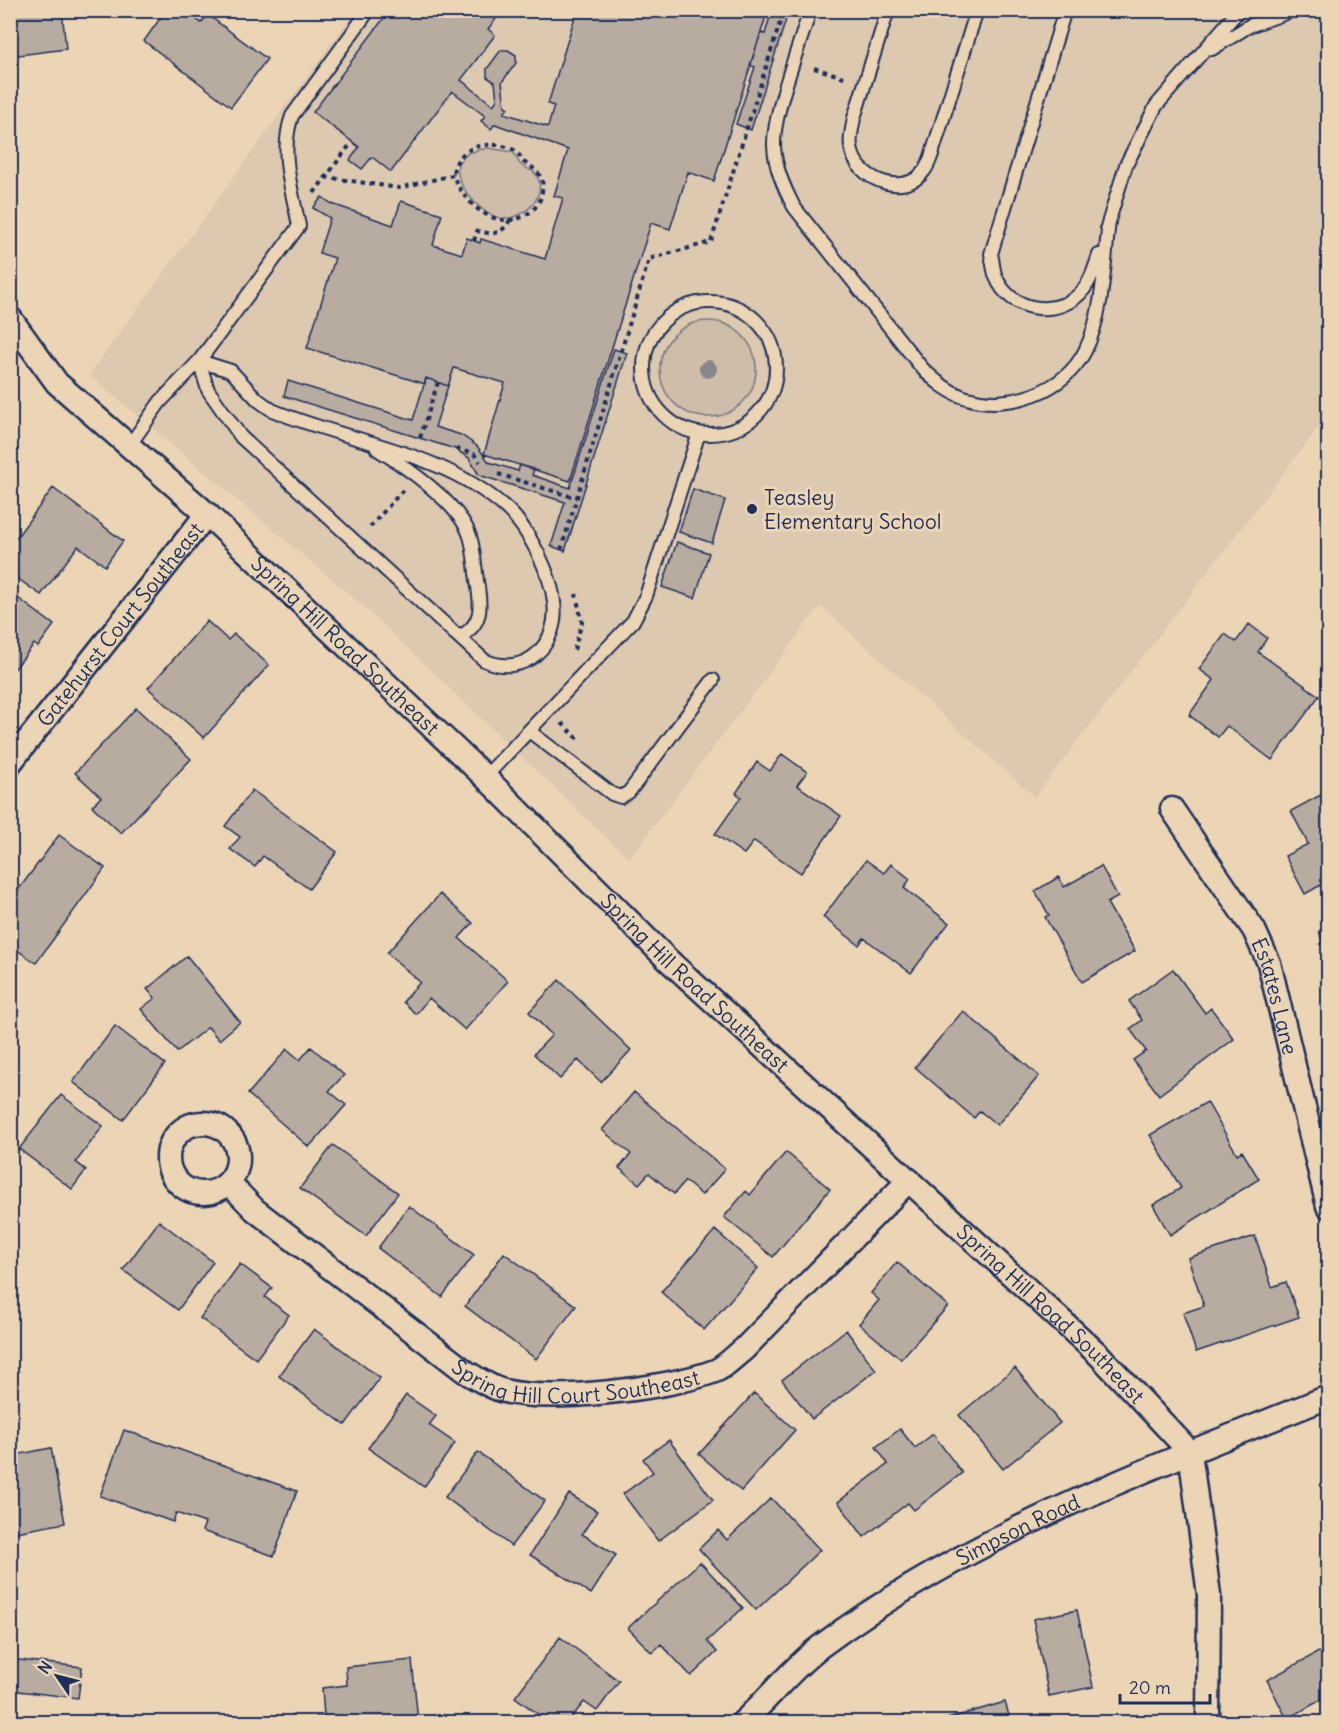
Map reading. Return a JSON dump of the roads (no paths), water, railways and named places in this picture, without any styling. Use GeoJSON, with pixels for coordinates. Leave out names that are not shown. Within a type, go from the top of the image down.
{"type":"FeatureCollection","features":[{"type":"Feature","properties":{"kind":"street","name":"Spring Hill Road Southeast"},"geometry":{"type":"LineString","coordinates":[[10,318],[17,342],[57,383],[207,514],[485,777],[667,959],[1099,1355],[1190,1452]]}},
{"type":"Feature","properties":{"kind":"street","name":"Gatehurst Court Southeast"},"geometry":{"type":"LineString","coordinates":[[10,763],[207,514]]}},
{"type":"Feature","properties":{"kind":"street","name":"Estates Lane"},"geometry":{"type":"LineString","coordinates":[[1172,808],[1254,930],[1269,963],[1329,1206]]}},
{"type":"Feature","properties":{"kind":"street","name":"Spring Hill Court Southeast"},"geometry":{"type":"LineString","coordinates":[[229,1183],[255,1210],[466,1372],[499,1389],[529,1395],[564,1396],[678,1382],[717,1370],[744,1350],[909,1180]]}},
{"type":"Feature","properties":{"kind":"street","name":"Simpson Road"},"geometry":{"type":"LineString","coordinates":[[743,1722],[820,1647],[945,1566],[1040,1517],[1190,1452],[1329,1397]]}},
{"type":"Feature","properties":{"kind":"street"},"geometry":{"type":"LineString","coordinates":[[1190,1452],[1209,1595],[1208,1722]]}},
{"type":"Feature","properties":{"kind":"lane"},"geometry":{"type":"LineString","coordinates":[[129,446],[160,402],[199,361],[299,226],[284,147],[292,116],[369,10]]}},
{"type":"Feature","properties":{"kind":"lane"},"geometry":{"type":"LineString","coordinates":[[810,10],[775,126],[774,146],[783,185],[794,207],[922,368],[952,392],[968,399],[1008,402],[1033,396],[1048,388],[1076,365],[1085,351],[1096,322],[1109,221]]}},
{"type":"Feature","properties":{"kind":"lane"},"geometry":{"type":"LineString","coordinates":[[888,10],[851,135],[852,153],[860,170],[871,178],[885,183],[899,184],[913,180],[924,172],[932,154],[977,10]]}},
{"type":"Feature","properties":{"kind":"lane"},"geometry":{"type":"LineString","coordinates":[[1065,10],[991,254],[996,278],[1006,293],[1020,303],[1039,309],[1068,303],[1084,290],[1092,275],[1126,165],[1141,133],[1156,106],[1177,79],[1239,10]]}},
{"type":"Feature","properties":{"kind":"lane"},"geometry":{"type":"LineString","coordinates":[[1177,79],[1223,40],[1249,26],[1293,10]]}},
{"type":"Feature","properties":{"kind":"lane"},"geometry":{"type":"LineString","coordinates":[[703,302],[725,303],[745,312],[762,327],[772,345],[776,367],[773,388],[762,408],[747,423],[727,432],[699,433],[684,429],[665,417],[652,400],[644,380],[645,358],[651,337],[665,320],[682,308],[703,302]]}},
{"type":"Feature","properties":{"kind":"lane"},"geometry":{"type":"LineString","coordinates":[[199,361],[231,371],[258,400],[272,410],[415,456],[487,493],[509,510],[540,558],[554,603],[553,622],[547,642],[537,654],[518,665],[497,666],[484,660],[241,437],[208,390],[199,361]]}},
{"type":"Feature","properties":{"kind":"lane"},"geometry":{"type":"LineString","coordinates":[[485,777],[618,639],[642,604],[699,433]]}},
{"type":"Feature","properties":{"kind":"lane"},"geometry":{"type":"LineString","coordinates":[[362,439],[401,464],[437,494],[461,520],[470,536],[480,603],[479,617],[473,628],[463,635],[454,633]]}},
{"type":"Feature","properties":{"kind":"lane"},"geometry":{"type":"LineString","coordinates":[[529,731],[612,794],[621,797],[629,792],[713,680]]}},
{"type":"Feature","properties":{"kind":"place","name":"Teasley Elementary School"},"geometry":{"type":"Point","coordinates":[752,509]}}]}
